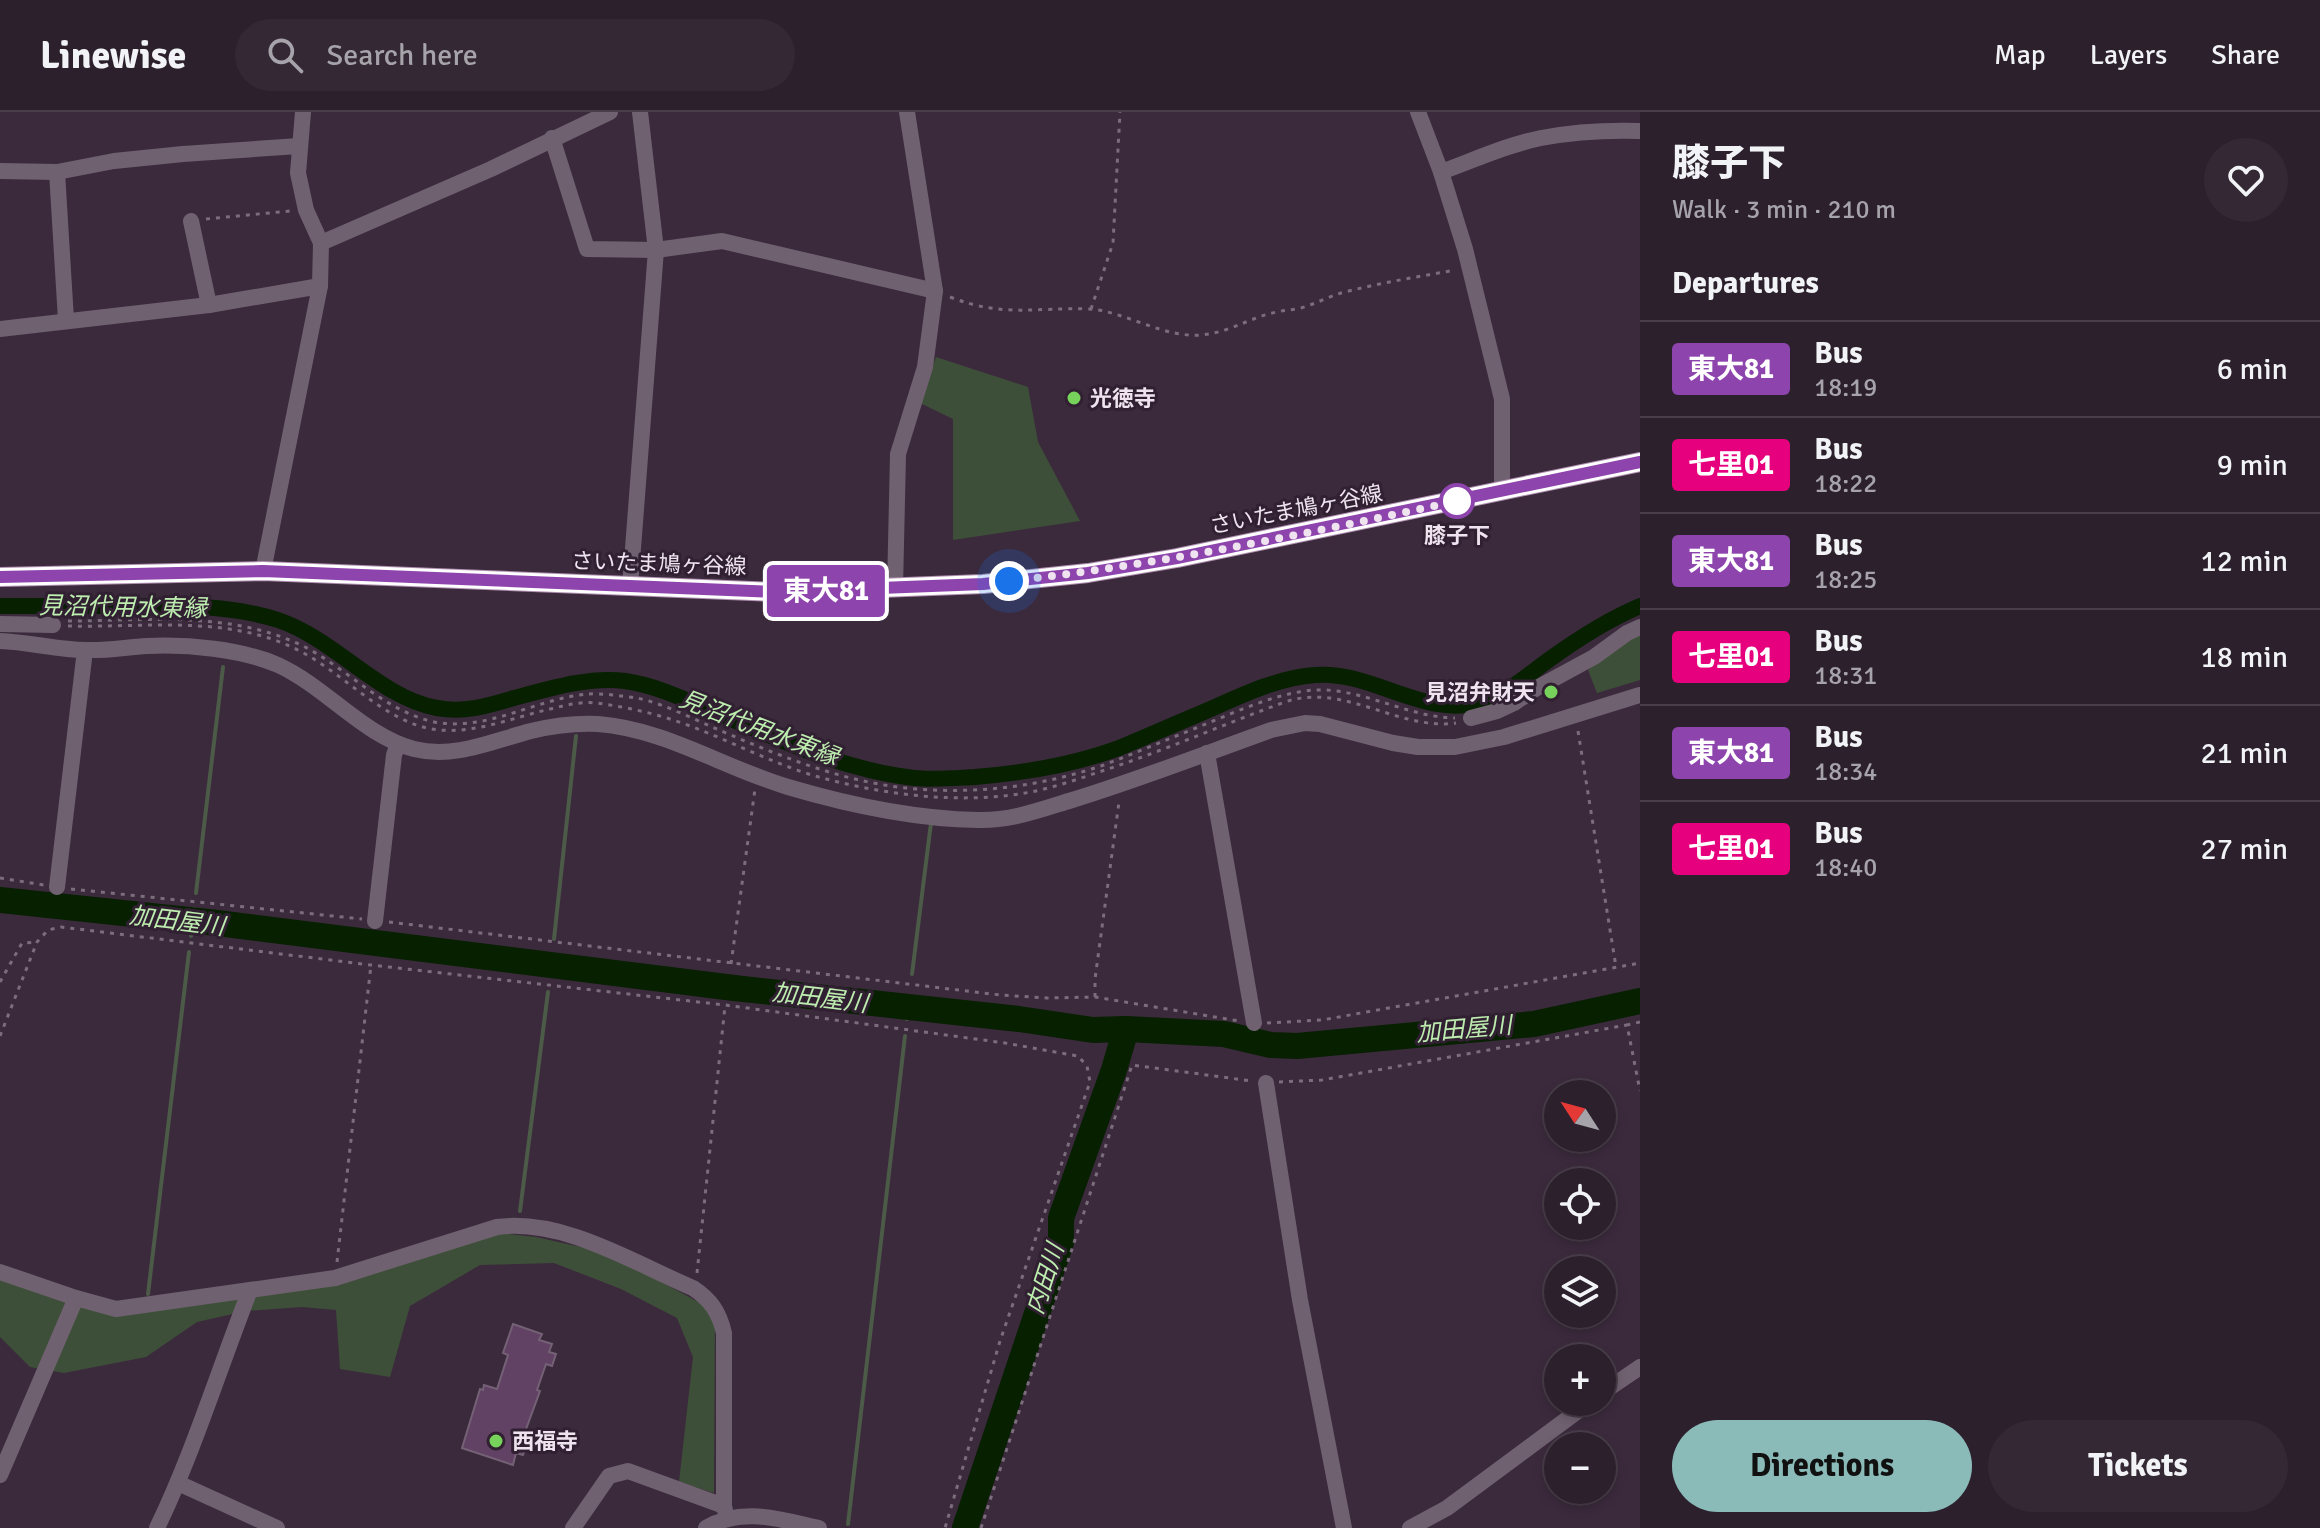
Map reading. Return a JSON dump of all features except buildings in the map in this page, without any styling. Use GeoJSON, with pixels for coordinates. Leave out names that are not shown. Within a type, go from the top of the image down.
{"type":"FeatureCollection","features":[{"type":"Feature","properties":{"kind":"main road","name":"さいたま鳩ヶ谷線"},"geometry":{"type":"LineString","coordinates":[[0,577],[263,571],[777,592],[983,584],[1088,573],[1177,558],[1640,462]]}},
{"type":"Feature","properties":{"kind":"street"},"geometry":{"type":"LineString","coordinates":[[263,571],[320,286],[321,243],[306,210],[298,173],[303,112]]}},
{"type":"Feature","properties":{"kind":"street"},"geometry":{"type":"LineString","coordinates":[[321,243],[491,169],[610,112]]}},
{"type":"Feature","properties":{"kind":"street"},"geometry":{"type":"LineString","coordinates":[[630,587],[656,250],[640,112]]}},
{"type":"Feature","properties":{"kind":"street"},"geometry":{"type":"LineString","coordinates":[[895,589],[898,454],[925,367],[935,291],[907,112]]}},
{"type":"Feature","properties":{"kind":"street"},"geometry":{"type":"LineString","coordinates":[[1418,112],[1441,172],[1502,399],[1502,492]]}},
{"type":"Feature","properties":{"kind":"street"},"geometry":{"type":"LineString","coordinates":[[1441,172],[1506,147],[1541,138],[1640,131]]}},
{"type":"Feature","properties":{"kind":"street"},"geometry":{"type":"LineString","coordinates":[[552,138],[587,249],[656,250],[722,241],[935,291]]}},
{"type":"Feature","properties":{"kind":"street"},"geometry":{"type":"LineString","coordinates":[[0,171],[57,172],[169,155],[299,146]]}},
{"type":"Feature","properties":{"kind":"street"},"geometry":{"type":"LineString","coordinates":[[57,172],[66,320]]}},
{"type":"Feature","properties":{"kind":"street"},"geometry":{"type":"LineString","coordinates":[[191,221],[209,305]]}},
{"type":"Feature","properties":{"kind":"street"},"geometry":{"type":"LineString","coordinates":[[0,329],[209,305],[320,286]]}},
{"type":"Feature","properties":{"kind":"street"},"geometry":{"type":"LineString","coordinates":[[0,624],[53,625]]}},
{"type":"Feature","properties":{"kind":"street"},"geometry":{"type":"LineString","coordinates":[[1471,718],[1514,703],[1640,627]]}},
{"type":"Feature","properties":{"kind":"street"},"geometry":{"type":"LineString","coordinates":[[0,641],[85,650],[151,646],[238,652],[297,675],[388,739],[421,750],[451,752],[530,731],[597,724],[657,737],[756,778],[841,802],[909,814],[980,820],[1019,816],[1121,785],[1271,730],[1305,723],[1334,727],[1393,743],[1455,747],[1504,737],[1640,695]]}},
{"type":"Feature","properties":{"kind":"street"},"geometry":{"type":"LineString","coordinates":[[57,887],[85,650]]}},
{"type":"Feature","properties":{"kind":"street"},"geometry":{"type":"LineString","coordinates":[[375,921],[394,755],[398,744]]}},
{"type":"Feature","properties":{"kind":"street"},"geometry":{"type":"LineString","coordinates":[[1207,753],[1254,1023]]}},
{"type":"Feature","properties":{"kind":"street"},"geometry":{"type":"LineString","coordinates":[[1266,1083],[1300,1300],[1344,1528]]}},
{"type":"Feature","properties":{"kind":"street"},"geometry":{"type":"LineString","coordinates":[[0,1272],[116,1309],[335,1278],[505,1226],[567,1234],[693,1288],[705,1296],[718,1312],[724,1333],[726,1512]]}},
{"type":"Feature","properties":{"kind":"street"},"geometry":{"type":"LineString","coordinates":[[157,1528],[178,1483],[250,1290]]}},
{"type":"Feature","properties":{"kind":"street"},"geometry":{"type":"LineString","coordinates":[[0,1475],[76,1298]]}},
{"type":"Feature","properties":{"kind":"street"},"geometry":{"type":"LineString","coordinates":[[1616,1383],[1640,1367]]}},
{"type":"Feature","properties":{"kind":"street"},"geometry":{"type":"LineString","coordinates":[[1410,1528],[1447,1508],[1571,1416]]}},
{"type":"Feature","properties":{"kind":"street"},"geometry":{"type":"LineString","coordinates":[[573,1528],[609,1476],[628,1471],[726,1512],[819,1528]]}},
{"type":"Feature","properties":{"kind":"street"},"geometry":{"type":"LineString","coordinates":[[178,1483],[277,1528]]}},
{"type":"Feature","properties":{"kind":"street"},"geometry":{"type":"LineString","coordinates":[[706,1528],[726,1512]]}},
{"type":"Feature","properties":{"kind":"path"},"geometry":{"type":"LineString","coordinates":[[1091,309],[1113,243],[1120,112]]}},
{"type":"Feature","properties":{"kind":"path"},"geometry":{"type":"LineString","coordinates":[[191,221],[306,210]]}},
{"type":"Feature","properties":{"kind":"path"},"geometry":{"type":"LineString","coordinates":[[935,291],[970,305],[997,310],[1091,309],[1138,323],[1200,335],[1241,326],[1256,318],[1298,309],[1376,284],[1469,268]]}},
{"type":"Feature","properties":{"kind":"path"},"geometry":{"type":"LineString","coordinates":[[53,625],[62,621],[199,620],[260,630],[308,649],[400,710],[442,723],[489,719],[587,694],[640,699],[806,766],[847,778],[905,788],[975,790],[1043,781],[1098,767],[1296,692],[1342,691],[1409,712],[1471,718]]}},
{"type":"Feature","properties":{"kind":"path"},"geometry":{"type":"LineString","coordinates":[[53,625],[196,625],[222,628],[277,641],[307,655],[372,700],[404,719],[425,727],[464,730],[564,706],[599,703],[662,717],[794,769],[839,782],[884,792],[930,796],[1009,795],[1065,783],[1302,698],[1355,702],[1423,723],[1443,725],[1471,718]]}},
{"type":"Feature","properties":{"kind":"path"},"geometry":{"type":"LineString","coordinates":[[1575,716],[1616,967]]}},
{"type":"Feature","properties":{"kind":"path"},"geometry":{"type":"LineString","coordinates":[[756,778],[731,964],[1000,995],[1095,997],[1254,1023],[1322,1020],[1640,963]]}},
{"type":"Feature","properties":{"kind":"path"},"geometry":{"type":"LineString","coordinates":[[1095,997],[1121,785]]}},
{"type":"Feature","properties":{"kind":"path"},"geometry":{"type":"LineString","coordinates":[[0,1036],[37,942],[48,930],[61,927],[725,1005],[1005,1043],[1078,1056],[1087,1066],[1090,1082],[1000,1341],[945,1528]]}},
{"type":"Feature","properties":{"kind":"path"},"geometry":{"type":"LineString","coordinates":[[0,982],[22,943],[37,942]]}},
{"type":"Feature","properties":{"kind":"path"},"geometry":{"type":"LineString","coordinates":[[335,1278],[371,965]]}},
{"type":"Feature","properties":{"kind":"path"},"geometry":{"type":"LineString","coordinates":[[693,1288],[697,1281],[725,1005]]}},
{"type":"Feature","properties":{"kind":"path"},"geometry":{"type":"LineString","coordinates":[[981,1528],[1132,1065],[1266,1083],[1322,1080],[1640,1022]]}},
{"type":"Feature","properties":{"kind":"path"},"geometry":{"type":"LineString","coordinates":[[1627,1025],[1640,1091]]}},
{"type":"Feature","properties":{"kind":"green space"},"geometry":{"type":"Polygon","coordinates":[[[936,357],[1028,387],[1038,442],[1080,521],[953,540],[953,419],[920,403],[936,357]]]}},
{"type":"Feature","properties":{"kind":"green space"},"geometry":{"type":"Polygon","coordinates":[[[1640,633],[1640,680],[1597,693],[1588,670],[1626,640],[1640,633]]]}},
{"type":"Feature","properties":{"kind":"green space"},"geometry":{"type":"Polygon","coordinates":[[[500,1233],[536,1237],[607,1253],[706,1306],[715,1323],[714,1493],[679,1482],[693,1357],[677,1318],[621,1289],[554,1263],[480,1265],[410,1306],[390,1377],[340,1369],[336,1310],[302,1307],[246,1311],[197,1322],[146,1357],[64,1373],[30,1367],[0,1337],[0,1280],[114,1316],[226,1301],[500,1233]]]}},
{"type":"Feature","properties":{"kind":"waterway","name":"見沼代用水東縁"},"geometry":{"type":"LineString","coordinates":[[0,606],[181,606],[259,615],[299,629],[396,693],[437,708],[476,708],[583,682],[612,680],[638,683],[840,762],[889,774],[929,779],[1012,773],[1084,759],[1119,748],[1252,691],[1299,677],[1337,676],[1358,680],[1441,705],[1484,701],[1510,688],[1594,630],[1640,606]]}},
{"type":"Feature","properties":{"kind":"waterway"},"geometry":{"type":"LineString","coordinates":[[196,893],[223,667]]}},
{"type":"Feature","properties":{"kind":"waterway"},"geometry":{"type":"LineString","coordinates":[[554,939],[576,736]]}},
{"type":"Feature","properties":{"kind":"waterway"},"geometry":{"type":"LineString","coordinates":[[912,974],[931,823]]}},
{"type":"Feature","properties":{"kind":"waterway","name":"加田屋川"},"geometry":{"type":"LineString","coordinates":[[0,900],[217,923],[1093,1030],[1224,1034],[1271,1045],[1297,1046],[1534,1024],[1640,1001]]}},
{"type":"Feature","properties":{"kind":"waterway","name":"加田屋川"},"geometry":{"type":"LineString","coordinates":[[191,936],[194,909]]}},
{"type":"Feature","properties":{"kind":"waterway"},"geometry":{"type":"LineString","coordinates":[[148,1294],[189,952]]}},
{"type":"Feature","properties":{"kind":"waterway","name":"加田屋川"},"geometry":{"type":"LineString","coordinates":[[550,976],[552,954]]}},
{"type":"Feature","properties":{"kind":"waterway"},"geometry":{"type":"LineString","coordinates":[[520,1211],[548,992]]}},
{"type":"Feature","properties":{"kind":"waterway","name":"加田屋川"},"geometry":{"type":"LineString","coordinates":[[907,1019],[910,996]]}},
{"type":"Feature","properties":{"kind":"waterway","name":"内田川"},"geometry":{"type":"LineString","coordinates":[[965,1528],[1061,1242],[1061,1218],[1126,1029]]}},
{"type":"Feature","properties":{"kind":"waterway"},"geometry":{"type":"LineString","coordinates":[[848,1524],[905,1036]]}},
{"type":"Feature","properties":{"kind":"bus line","name":"東大81"},"geometry":{"type":"LineString","coordinates":[[0,577],[263,571],[777,592],[983,584],[1088,573],[1177,558],[1640,462]]}},
{"type":"Feature","properties":{"kind":"place","name":"光徳寺"},"geometry":{"type":"Point","coordinates":[1074,398]}},
{"type":"Feature","properties":{"kind":"place","name":"膝子下"},"geometry":{"type":"Point","coordinates":[1457,501]}},
{"type":"Feature","properties":{"kind":"place","name":"見沼弁財天"},"geometry":{"type":"Point","coordinates":[1551,692]}},
{"type":"Feature","properties":{"kind":"place","name":"西福寺"},"geometry":{"type":"Point","coordinates":[496,1441]}},
{"type":"Feature","properties":{"kind":"route"},"geometry":{"type":"LineString","coordinates":[[1009,581],[1088,573],[1177,558],[1457,501]]}}]}
